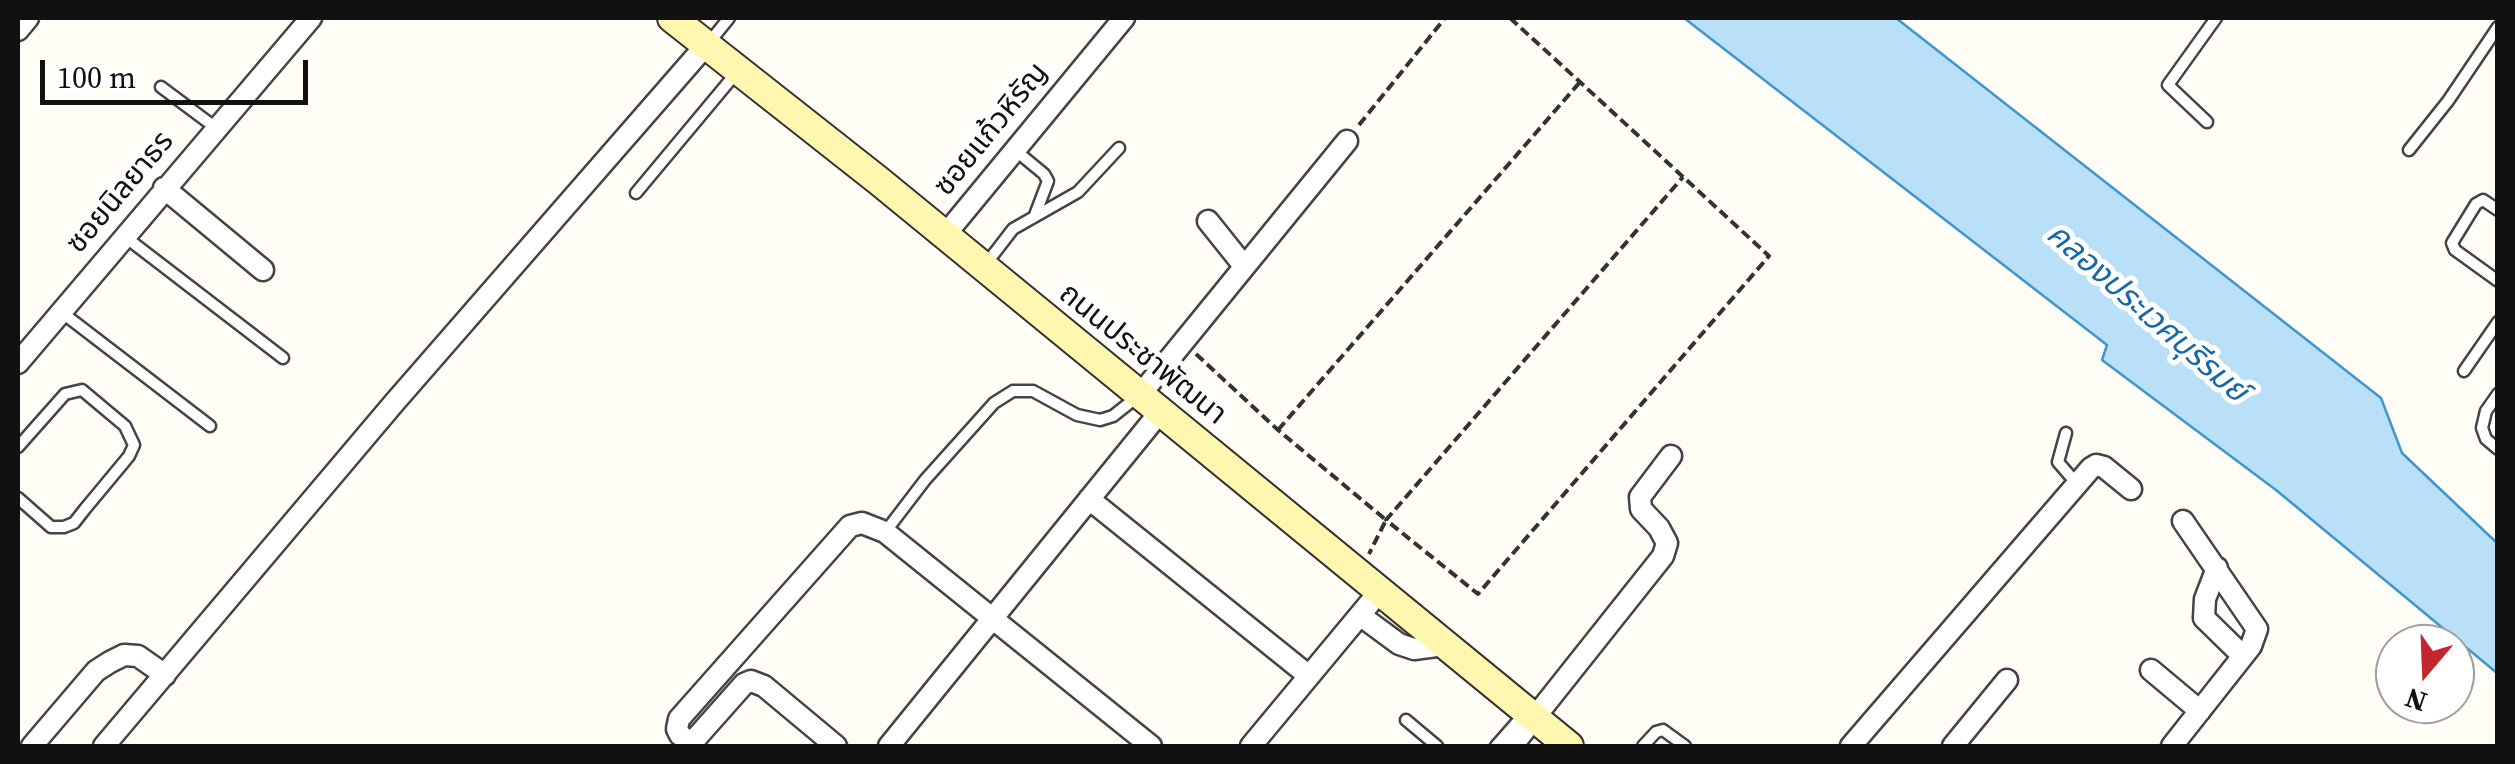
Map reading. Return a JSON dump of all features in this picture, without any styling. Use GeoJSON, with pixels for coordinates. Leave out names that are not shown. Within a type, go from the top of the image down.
{"type":"FeatureCollection","features":[{"type":"Feature","properties":{"kind":"street"},"geometry":{"type":"LineString","coordinates":[[18,30],[28,18]]}},
{"type":"Feature","properties":{"kind":"street","name":"ซอยนิลยาธร"},"geometry":{"type":"LineString","coordinates":[[18,363],[312,18]]}},
{"type":"Feature","properties":{"kind":"street","name":"ถนนประชาพัฒนา"},"geometry":{"type":"LineString","coordinates":[[672,18],[984,267],[1568,746]]}},
{"type":"Feature","properties":{"kind":"street","name":"ซอยแก้วหิรัญ"},"geometry":{"type":"LineString","coordinates":[[945,236],[1124,18]]}},
{"type":"Feature","properties":{"kind":"street"},"geometry":{"type":"LineString","coordinates":[[104,746],[394,403],[706,46]]}},
{"type":"Feature","properties":{"kind":"street"},"geometry":{"type":"LineString","coordinates":[[889,746],[1089,500],[1150,404],[1182,340],[1347,141]]}},
{"type":"Feature","properties":{"kind":"street"},"geometry":{"type":"LineString","coordinates":[[164,188],[264,270]]}},
{"type":"Feature","properties":{"kind":"street"},"geometry":{"type":"LineString","coordinates":[[1208,221],[1244,266]]}},
{"type":"Feature","properties":{"kind":"street"},"geometry":{"type":"LineString","coordinates":[[1512,746],[1531,715],[1663,556],[1666,543],[1659,528],[1641,509],[1640,497],[1671,456]]}},
{"type":"Feature","properties":{"kind":"street"},"geometry":{"type":"LineString","coordinates":[[1851,746],[2096,465],[2131,489]]}},
{"type":"Feature","properties":{"kind":"street"},"geometry":{"type":"LineString","coordinates":[[1089,500],[1309,676]]}},
{"type":"Feature","properties":{"kind":"street"},"geometry":{"type":"LineString","coordinates":[[2172,746],[2256,636],[2255,622],[2183,521]]}},
{"type":"Feature","properties":{"kind":"street"},"geometry":{"type":"LineString","coordinates":[[836,746],[756,681],[744,684],[691,746],[677,729],[679,718],[850,526],[862,523],[885,532],[1152,746]]}},
{"type":"Feature","properties":{"kind":"street"},"geometry":{"type":"LineString","coordinates":[[2217,568],[2205,600],[2204,618],[2243,656]]}},
{"type":"Feature","properties":{"kind":"street"},"geometry":{"type":"LineString","coordinates":[[1251,746],[1361,616],[1369,583]]}},
{"type":"Feature","properties":{"kind":"street"},"geometry":{"type":"LineString","coordinates":[[1361,616],[1399,644],[1414,649],[1444,645]]}},
{"type":"Feature","properties":{"kind":"street"},"geometry":{"type":"LineString","coordinates":[[32,746],[96,671],[110,662],[124,655],[138,656],[166,675]]}},
{"type":"Feature","properties":{"kind":"street"},"geometry":{"type":"LineString","coordinates":[[2151,670],[2200,711]]}},
{"type":"Feature","properties":{"kind":"street"},"geometry":{"type":"LineString","coordinates":[[1953,746],[2006,680]]}},
{"type":"Feature","properties":{"kind":"lane"},"geometry":{"type":"LineString","coordinates":[[706,46],[729,18]]}},
{"type":"Feature","properties":{"kind":"lane"},"geometry":{"type":"LineString","coordinates":[[2207,122],[2168,85],[2216,18]]}},
{"type":"Feature","properties":{"kind":"lane"},"geometry":{"type":"LineString","coordinates":[[2409,150],[2498,27]]}},
{"type":"Feature","properties":{"kind":"lane"},"geometry":{"type":"LineString","coordinates":[[636,194],[737,72]]}},
{"type":"Feature","properties":{"kind":"lane"},"geometry":{"type":"LineString","coordinates":[[162,88],[216,128]]}},
{"type":"Feature","properties":{"kind":"lane"},"geometry":{"type":"LineString","coordinates":[[984,267],[1013,229],[1078,192],[1119,148]]}},
{"type":"Feature","properties":{"kind":"lane"},"geometry":{"type":"LineString","coordinates":[[1014,150],[1048,181],[1036,215]]}},
{"type":"Feature","properties":{"kind":"lane"},"geometry":{"type":"LineString","coordinates":[[2498,210],[2483,200],[2476,204],[2452,243],[2455,250],[2498,281]]}},
{"type":"Feature","properties":{"kind":"lane"},"geometry":{"type":"LineString","coordinates":[[123,236],[283,358]]}},
{"type":"Feature","properties":{"kind":"lane"},"geometry":{"type":"LineString","coordinates":[[60,311],[210,426]]}},
{"type":"Feature","properties":{"kind":"lane"},"geometry":{"type":"LineString","coordinates":[[2464,371],[2498,322]]}},
{"type":"Feature","properties":{"kind":"lane"},"geometry":{"type":"LineString","coordinates":[[18,447],[66,394],[82,390],[126,426],[134,445],[130,456],[86,510],[64,528],[52,527],[18,498]]}},
{"type":"Feature","properties":{"kind":"lane"},"geometry":{"type":"LineString","coordinates":[[885,532],[925,480],[994,403],[1013,391],[1033,392],[1076,415],[1100,420],[1150,404]]}},
{"type":"Feature","properties":{"kind":"lane"},"geometry":{"type":"LineString","coordinates":[[2498,394],[2486,411],[2482,428],[2486,439],[2498,449]]}},
{"type":"Feature","properties":{"kind":"lane"},"geometry":{"type":"LineString","coordinates":[[2066,433],[2058,462],[2077,484]]}},
{"type":"Feature","properties":{"kind":"lane"},"geometry":{"type":"LineString","coordinates":[[1496,746],[1531,715]]}},
{"type":"Feature","properties":{"kind":"lane"},"geometry":{"type":"LineString","coordinates":[[1406,720],[1437,746]]}},
{"type":"Feature","properties":{"kind":"lane"},"geometry":{"type":"LineString","coordinates":[[1643,746],[1663,730],[1685,746]]}},
{"type":"Feature","properties":{"kind":"path"},"geometry":{"type":"LineString","coordinates":[[1347,141],[1445,18]]}},
{"type":"Feature","properties":{"kind":"path"},"geometry":{"type":"LineString","coordinates":[[1182,340],[1278,430],[1478,594],[1769,256],[1510,18]]}},
{"type":"Feature","properties":{"kind":"path"},"geometry":{"type":"LineString","coordinates":[[1278,430],[1580,82]]}},
{"type":"Feature","properties":{"kind":"path"},"geometry":{"type":"LineString","coordinates":[[1369,583],[1386,520],[1683,177]]}},
{"type":"Feature","properties":{"kind":"water","name":"คลองประเวศบุรีรมย์"},"geometry":{"type":"Polygon","coordinates":[[[1684,18],[1896,18],[2381,398],[2402,453],[2497,543],[2497,673],[2475,655],[2475,624],[2438,624],[2276,490],[2102,360],[2107,345],[1684,18]]]}}]}
